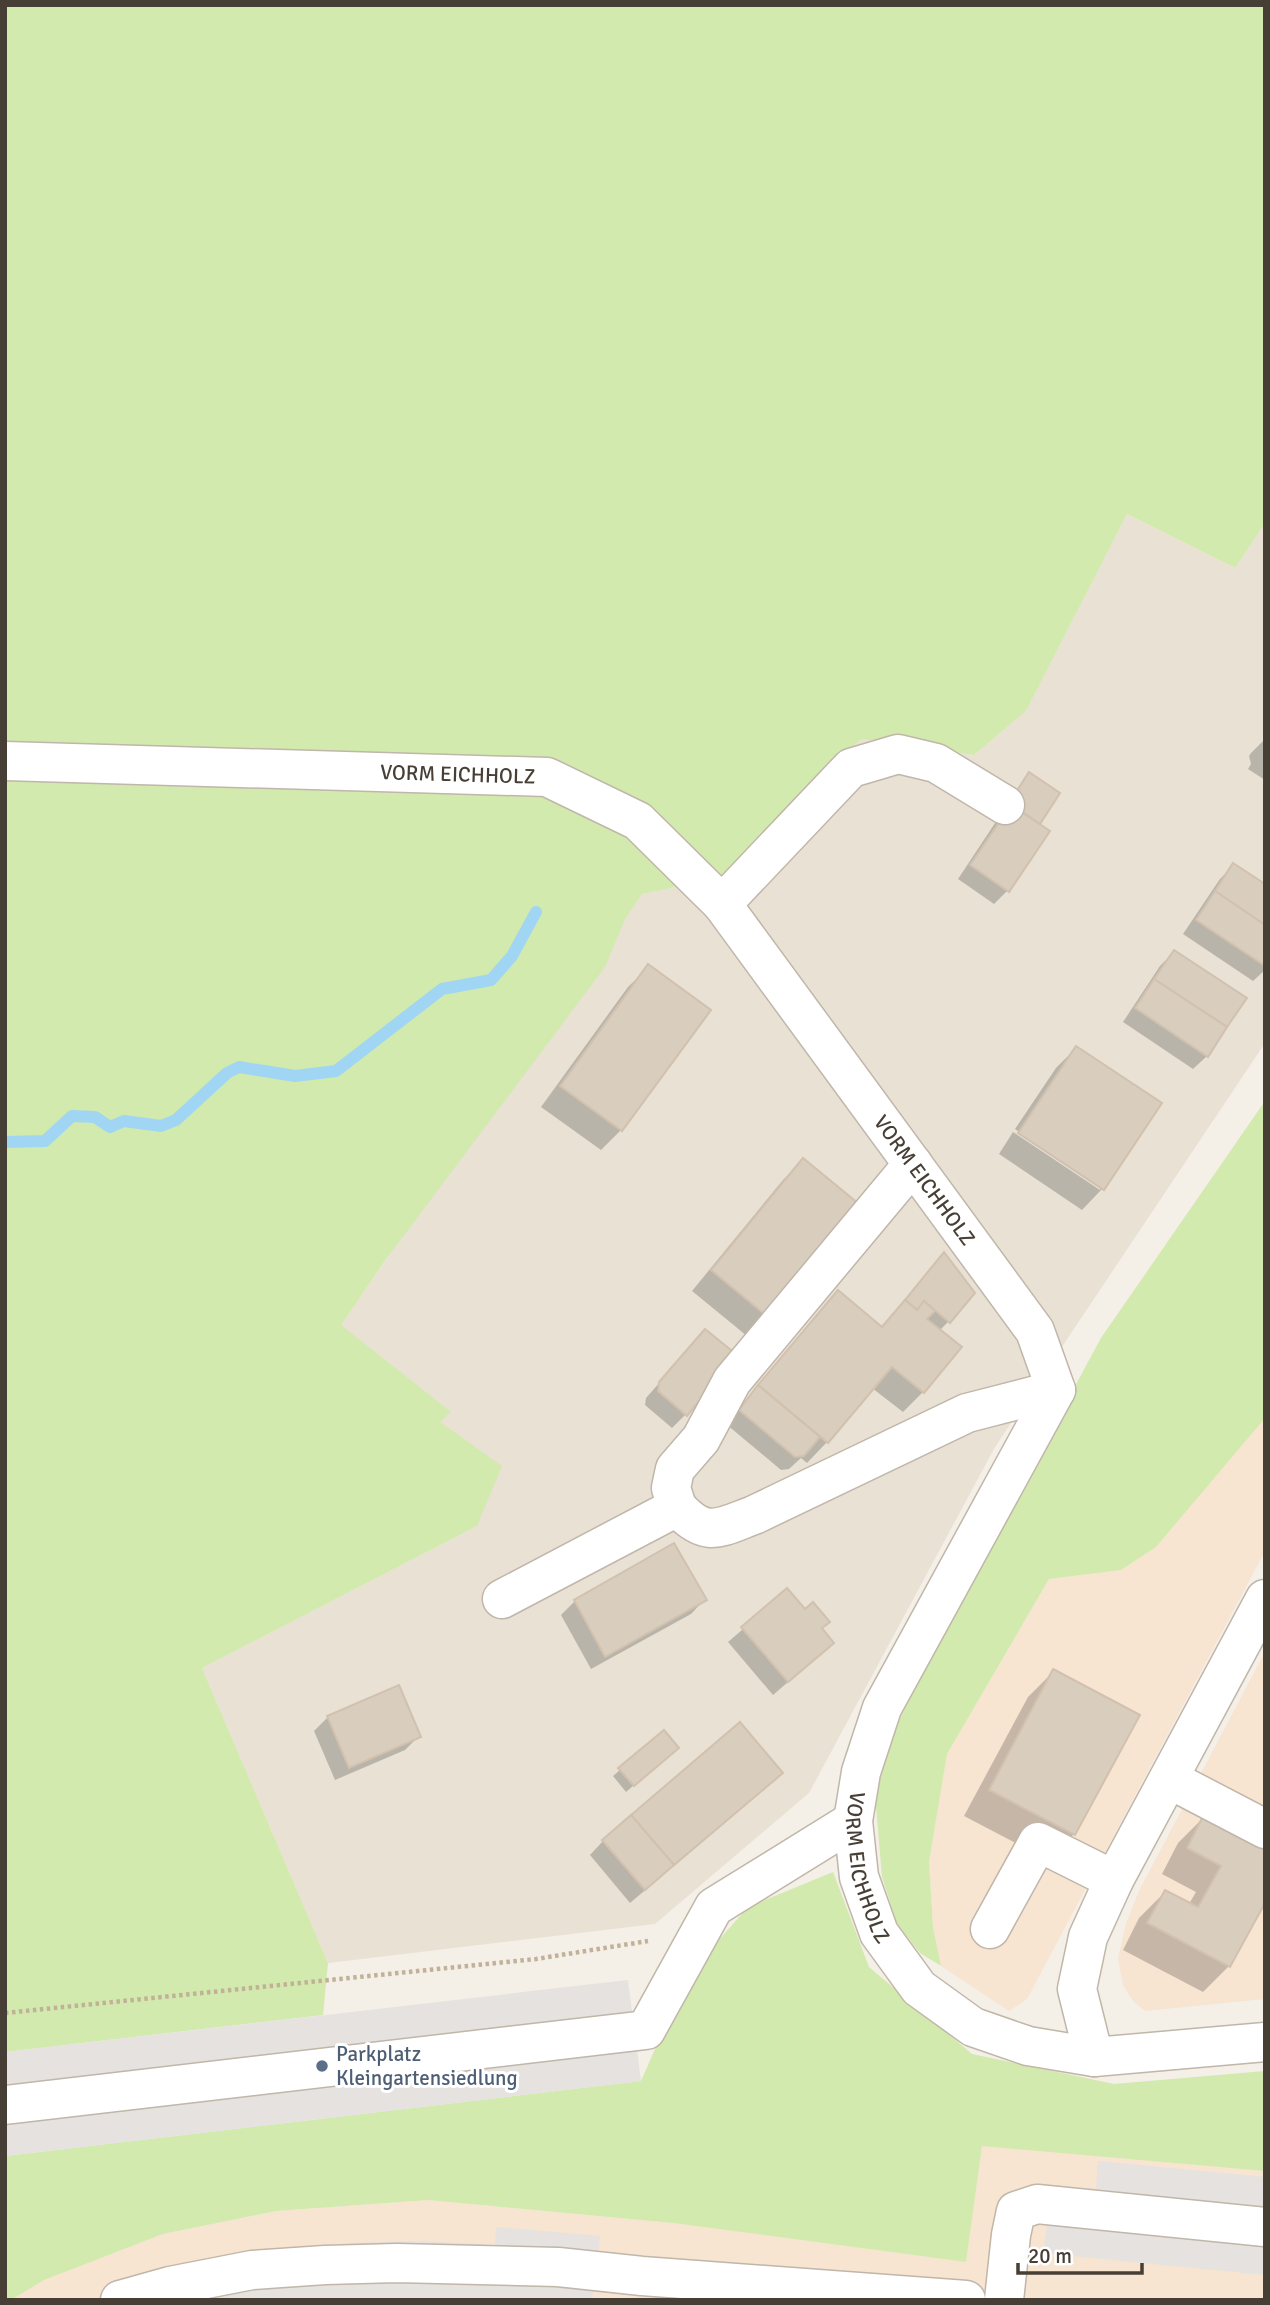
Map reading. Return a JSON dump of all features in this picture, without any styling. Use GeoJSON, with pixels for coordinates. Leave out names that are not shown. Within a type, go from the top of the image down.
{"type":"FeatureCollection","features":[{"type":"Feature","properties":{"kind":"street"},"geometry":{"type":"LineString","coordinates":[[722,904],[851,768],[898,754],[911,757],[936,764],[1005,804]]}},
{"type":"Feature","properties":{"kind":"street","name":"VORM EICHHOLZ"},"geometry":{"type":"LineString","coordinates":[[5,761],[547,777],[638,821],[722,904],[1035,1331],[1056,1390],[882,1709],[861,1772],[853,1821],[859,1877],[879,1933],[919,1988],[973,2027],[1028,2046],[1094,2057],[1265,2042]]}},
{"type":"Feature","properties":{"kind":"street"},"geometry":{"type":"LineString","coordinates":[[913,1164],[732,1381],[701,1439],[675,1469],[671,1488],[677,1507],[689,1520],[704,1528],[720,1528],[754,1515],[967,1413],[1056,1390]]}},
{"type":"Feature","properties":{"kind":"street"},"geometry":{"type":"LineString","coordinates":[[502,1599],[677,1507]]}},
{"type":"Feature","properties":{"kind":"street"},"geometry":{"type":"LineString","coordinates":[[1094,2057],[1077,1989],[1088,1937],[1114,1880],[1265,1599]]}},
{"type":"Feature","properties":{"kind":"street"},"geometry":{"type":"LineString","coordinates":[[1169,1779],[1265,1829]]}},
{"type":"Feature","properties":{"kind":"street"},"geometry":{"type":"LineString","coordinates":[[5,2105],[646,2030],[714,1907],[853,1821]]}},
{"type":"Feature","properties":{"kind":"street"},"geometry":{"type":"LineString","coordinates":[[990,1929],[1038,1842],[1114,1880]]}},
{"type":"Feature","properties":{"kind":"street"},"geometry":{"type":"LineString","coordinates":[[1004,2300],[1016,2211],[1037,2204],[1265,2227]]}},
{"type":"Feature","properties":{"kind":"street"},"geometry":{"type":"LineString","coordinates":[[120,2300],[170,2286],[252,2270],[397,2263],[558,2267],[641,2288],[966,2300]]}},
{"type":"Feature","properties":{"kind":"path"},"geometry":{"type":"LineString","coordinates":[[5,2013],[536,1959],[656,1939]]}},
{"type":"Feature","properties":{"kind":"shaded area"},"geometry":{"type":"Polygon","coordinates":[[[1127,514],[1235,568],[1265,523],[1265,1043],[995,1447],[809,1793],[655,1924],[328,1963],[202,1668],[477,1526],[328,1343],[642,894],[724,877],[861,739],[974,755],[1026,711],[1127,514]]]}},
{"type":"Feature","properties":{"kind":"shaded area"},"geometry":{"type":"Polygon","coordinates":[[[1263,1420],[1265,1551],[1027,1999],[1009,2011],[941,1966],[933,1927],[929,1862],[947,1754],[1049,1579],[1121,1570],[1156,1547],[1263,1420]]]}},
{"type":"Feature","properties":{"kind":"shaded area"},"geometry":{"type":"Polygon","coordinates":[[[1265,1652],[1265,1999],[1145,2011],[1133,2001],[1123,1985],[1118,1958],[1126,1924],[1139,1891],[1265,1652]]]}},
{"type":"Feature","properties":{"kind":"shaded area","name":"Parkplatz Kleingartensiedlung"},"geometry":{"type":"Polygon","coordinates":[[[628,1980],[641,2081],[5,2156],[5,2052],[628,1980]]]}},
{"type":"Feature","properties":{"kind":"shaded area"},"geometry":{"type":"Polygon","coordinates":[[[982,2145],[1265,2171],[1265,2300],[11,2300],[44,2280],[163,2234],[276,2211],[428,2200],[673,2223],[966,2262],[982,2145]]]}},
{"type":"Feature","properties":{"kind":"shaded area"},"geometry":{"type":"Polygon","coordinates":[[[1098,2161],[1265,2177],[1265,2275],[1043,2253],[1053,2187],[1096,2190],[1098,2161]]]}},
{"type":"Feature","properties":{"kind":"shaded area"},"geometry":{"type":"Polygon","coordinates":[[[496,2227],[600,2236],[592,2300],[158,2300],[223,2257],[349,2243],[421,2241],[495,2245],[496,2227]]]}},
{"type":"Feature","properties":{"kind":"green space"},"geometry":{"type":"Polygon","coordinates":[[[5,5],[1265,5],[1265,523],[1235,568],[1127,514],[1026,711],[974,755],[861,739],[724,877],[642,894],[625,919],[605,967],[387,1258],[341,1325],[451,1412],[440,1422],[502,1466],[477,1526],[202,1668],[328,1963],[323,2015],[5,2052],[5,5]]]}},
{"type":"Feature","properties":{"kind":"green space"},"geometry":{"type":"Polygon","coordinates":[[[1265,1101],[1265,1418],[1156,1547],[1121,1570],[1049,1579],[947,1754],[929,1862],[933,1927],[941,1966],[920,1953],[897,1924],[882,1877],[875,1795],[897,1725],[942,1632],[1101,1338],[1265,1101]]]}},
{"type":"Feature","properties":{"kind":"green space"},"geometry":{"type":"Polygon","coordinates":[[[833,1872],[869,1967],[972,2054],[1114,2084],[1265,2071],[1265,2171],[982,2146],[966,2262],[673,2223],[428,2200],[276,2211],[163,2234],[44,2280],[11,2300],[5,2300],[5,2156],[641,2081],[687,1976],[748,1907],[833,1872]]]}},
{"type":"Feature","properties":{"kind":"building"},"geometry":{"type":"Polygon","coordinates":[[[1029,772],[1060,793],[1040,824],[1009,803],[1029,772]]]}},
{"type":"Feature","properties":{"kind":"building"},"geometry":{"type":"Polygon","coordinates":[[[1011,805],[1050,831],[1009,892],[970,865],[1011,805]]]}},
{"type":"Feature","properties":{"kind":"building"},"geometry":{"type":"Polygon","coordinates":[[[1233,863],[1265,884],[1265,925],[1215,891],[1233,863]]]}},
{"type":"Feature","properties":{"kind":"building"},"geometry":{"type":"Polygon","coordinates":[[[1215,891],[1265,925],[1265,966],[1196,920],[1215,891]]]}},
{"type":"Feature","properties":{"kind":"building"},"geometry":{"type":"Polygon","coordinates":[[[1174,950],[1247,998],[1227,1027],[1154,979],[1174,950]]]}},
{"type":"Feature","properties":{"kind":"building"},"geometry":{"type":"Polygon","coordinates":[[[648,964],[711,1010],[622,1131],[560,1086],[648,964]]]}},
{"type":"Feature","properties":{"kind":"building"},"geometry":{"type":"Polygon","coordinates":[[[1154,979],[1227,1027],[1208,1057],[1135,1008],[1154,979]]]}},
{"type":"Feature","properties":{"kind":"building"},"geometry":{"type":"Polygon","coordinates":[[[1076,1046],[1162,1103],[1104,1190],[1018,1133],[1076,1046]]]}},
{"type":"Feature","properties":{"kind":"building"},"geometry":{"type":"Polygon","coordinates":[[[803,1158],[860,1205],[768,1317],[711,1270],[803,1158]]]}},
{"type":"Feature","properties":{"kind":"building"},"geometry":{"type":"Polygon","coordinates":[[[944,1252],[975,1293],[950,1323],[924,1301],[917,1310],[905,1300],[944,1252]]]}},
{"type":"Feature","properties":{"kind":"building"},"geometry":{"type":"Polygon","coordinates":[[[838,1290],[882,1327],[905,1300],[917,1310],[924,1301],[935,1311],[927,1319],[962,1347],[924,1393],[892,1367],[828,1443],[758,1385],[838,1290]]]}},
{"type":"Feature","properties":{"kind":"building"},"geometry":{"type":"Polygon","coordinates":[[[705,1329],[737,1355],[687,1416],[658,1391],[659,1382],[705,1329]]]}},
{"type":"Feature","properties":{"kind":"building"},"geometry":{"type":"Polygon","coordinates":[[[758,1385],[820,1437],[804,1456],[795,1457],[739,1410],[758,1385]]]}},
{"type":"Feature","properties":{"kind":"building"},"geometry":{"type":"Polygon","coordinates":[[[674,1543],[707,1600],[605,1657],[574,1600],[674,1543]]]}},
{"type":"Feature","properties":{"kind":"building"},"geometry":{"type":"Polygon","coordinates":[[[787,1588],[805,1609],[813,1602],[830,1622],[822,1628],[834,1643],[788,1682],[741,1627],[787,1588]]]}},
{"type":"Feature","properties":{"kind":"building"},"geometry":{"type":"Polygon","coordinates":[[[1053,1669],[1140,1715],[1075,1835],[989,1790],[1053,1669]]]}},
{"type":"Feature","properties":{"kind":"building"},"geometry":{"type":"Polygon","coordinates":[[[399,1685],[421,1737],[349,1768],[327,1716],[399,1685]]]}},
{"type":"Feature","properties":{"kind":"building"},"geometry":{"type":"Polygon","coordinates":[[[740,1722],[783,1773],[674,1865],[631,1815],[740,1722]]]}},
{"type":"Feature","properties":{"kind":"building"},"geometry":{"type":"Polygon","coordinates":[[[664,1730],[679,1748],[634,1786],[618,1768],[664,1730]]]}},
{"type":"Feature","properties":{"kind":"building"},"geometry":{"type":"Polygon","coordinates":[[[1204,1814],[1265,1847],[1265,1903],[1230,1967],[1147,1923],[1165,1890],[1198,1907],[1221,1866],[1187,1848],[1204,1814]]]}},
{"type":"Feature","properties":{"kind":"building"},"geometry":{"type":"Polygon","coordinates":[[[631,1815],[674,1865],[645,1890],[602,1840],[631,1815]]]}},
{"type":"Feature","properties":{"kind":"waterway"},"geometry":{"type":"LineString","coordinates":[[5,1142],[45,1141],[72,1116],[95,1117],[110,1127],[124,1121],[161,1126],[176,1120],[227,1073],[239,1067],[295,1076],[336,1071],[442,989],[491,980],[512,956],[536,912]]}},
{"type":"Feature","properties":{"kind":"place","name":"Parkplatz Kleingartensiedlung"},"geometry":{"type":"Point","coordinates":[322,2066]}}]}
